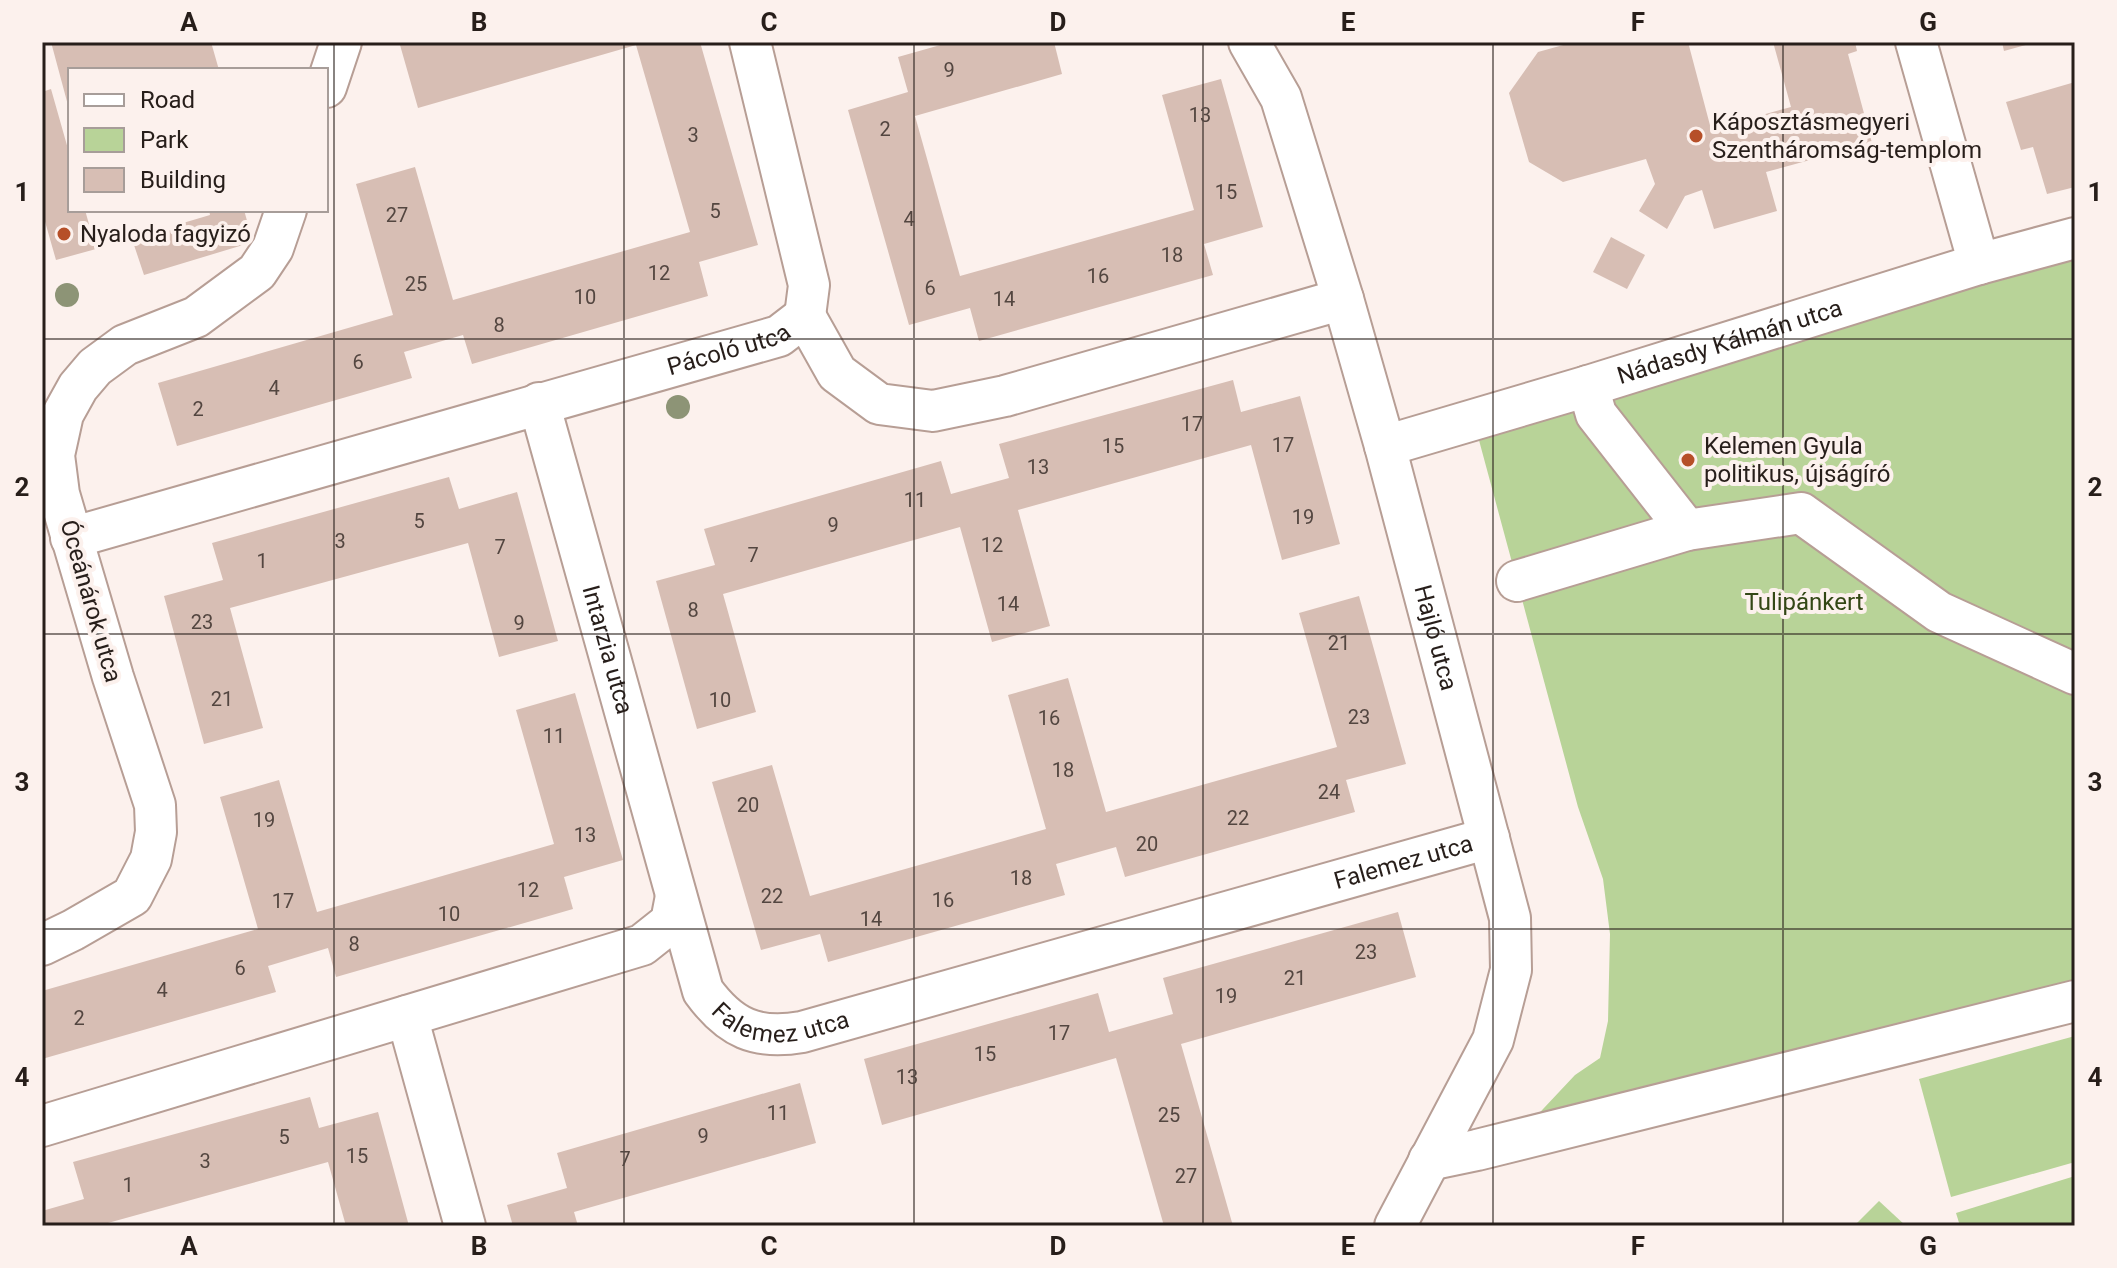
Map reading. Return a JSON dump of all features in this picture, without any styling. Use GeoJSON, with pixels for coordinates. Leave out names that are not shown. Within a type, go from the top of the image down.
{"type":"FeatureCollection","features":[{"type":"Feature","properties":{"kind":"street"},"geometry":{"type":"LineString","coordinates":[[328,81],[341,42]]}},
{"type":"Feature","properties":{"kind":"street"},"geometry":{"type":"LineString","coordinates":[[750,42],[809,285],[805,316]]}},
{"type":"Feature","properties":{"kind":"street","name":"Hajló utca"},"geometry":{"type":"LineString","coordinates":[[1249,42],[1281,98],[1343,299],[1510,918],[1511,970],[1493,1040],[1395,1226]]}},
{"type":"Feature","properties":{"kind":"street"},"geometry":{"type":"LineString","coordinates":[[1916,42],[1979,264]]}},
{"type":"Feature","properties":{"kind":"street","name":"Óceánárok utca"},"geometry":{"type":"LineString","coordinates":[[42,945],[132,896],[151,859],[156,832],[155,805],[59,494],[54,455],[63,414],[78,387],[95,367],[125,345],[196,317],[257,272],[273,248],[285,212]]}},
{"type":"Feature","properties":{"kind":"street","name":"Nádasdy Kálmán utca"},"geometry":{"type":"LineString","coordinates":[[1385,446],[1979,264],[2075,238]]}},
{"type":"Feature","properties":{"kind":"street","name":"Pácoló utca"},"geometry":{"type":"LineString","coordinates":[[71,538],[779,336],[805,316],[837,373],[879,404],[933,411],[1005,396],[1343,299]]}},
{"type":"Feature","properties":{"kind":"street"},"geometry":{"type":"LineString","coordinates":[[1588,386],[1596,414],[1687,530]]}},
{"type":"Feature","properties":{"kind":"street","name":"Intarzia utca"},"geometry":{"type":"LineString","coordinates":[[539,403],[676,896]]}},
{"type":"Feature","properties":{"kind":"street"},"geometry":{"type":"LineString","coordinates":[[1517,581],[1687,530],[1801,513],[1939,612],[2075,674]]}},
{"type":"Feature","properties":{"kind":"street","name":"Falemez utca"},"geometry":{"type":"LineString","coordinates":[[676,896],[703,991],[720,1015],[748,1031],[786,1035],[1489,838]]}},
{"type":"Feature","properties":{"kind":"street"},"geometry":{"type":"LineString","coordinates":[[42,1126],[642,945],[671,922],[676,896]]}},
{"type":"Feature","properties":{"kind":"street"},"geometry":{"type":"LineString","coordinates":[[1429,1160],[2075,1001]]}},
{"type":"Feature","properties":{"kind":"street"},"geometry":{"type":"LineString","coordinates":[[407,1016],[465,1226]]}},
{"type":"Feature","properties":{"kind":"green space","name":"Tulipánkert"},"geometry":{"type":"Polygon","coordinates":[[[2075,238],[2075,1001],[1514,1140],[1575,1075],[1600,1058],[1608,1021],[1610,934],[1603,879],[1578,807],[1473,418],[2075,238]]]}},
{"type":"Feature","properties":{"kind":"green space"},"geometry":{"type":"Polygon","coordinates":[[[2075,1036],[2075,1162],[1951,1197],[1919,1079],[2075,1036]]]}},
{"type":"Feature","properties":{"kind":"green space"},"geometry":{"type":"Polygon","coordinates":[[[2075,1176],[2075,1226],[1960,1226],[1956,1213],[2075,1176]]]}},
{"type":"Feature","properties":{"kind":"green space"},"geometry":{"type":"Polygon","coordinates":[[[1879,1201],[1906,1226],[1854,1226],[1879,1201]]]}},
{"type":"Feature","properties":{"kind":"building"},"geometry":{"type":"Polygon","coordinates":[[[51,42],[211,42],[218,68],[68,68],[68,105],[51,42]]]}},
{"type":"Feature","properties":{"kind":"building"},"geometry":{"type":"Polygon","coordinates":[[[412,42],[700,42],[758,245],[699,262],[708,296],[472,364],[463,335],[404,352],[412,378],[177,446],[158,383],[393,315],[356,184],[415,167],[453,300],[690,232],[636,45],[418,108],[400,45],[412,42]]]}},
{"type":"Feature","properties":{"kind":"building"},"geometry":{"type":"Polygon","coordinates":[[[951,42],[1054,42],[1062,74],[915,116],[960,276],[1194,210],[1162,95],[1221,79],[1263,227],[1204,244],[1213,275],[979,341],[970,308],[909,325],[848,110],[908,92],[898,57],[951,42]]]}},
{"type":"Feature","properties":{"kind":"building","name":"Káposztásmegyeri Szentháromság-templom"},"geometry":{"type":"Polygon","coordinates":[[[1574,42],[1688,42],[1711,129],[1791,107],[1773,42],[1855,42],[1857,51],[1848,54],[1872,143],[1766,172],[1777,211],[1714,229],[1702,190],[1685,196],[1667,229],[1639,211],[1655,184],[1646,159],[1563,182],[1529,162],[1509,93],[1538,52],[1574,42]]]}},
{"type":"Feature","properties":{"kind":"building"},"geometry":{"type":"Polygon","coordinates":[[[2002,42],[2033,42],[2033,43],[2004,51],[2002,42]]]}},
{"type":"Feature","properties":{"kind":"building"},"geometry":{"type":"Polygon","coordinates":[[[2075,82],[2075,187],[2047,194],[2033,147],[2021,150],[2006,102],[2075,82]]]}},
{"type":"Feature","properties":{"kind":"building"},"geometry":{"type":"Polygon","coordinates":[[[51,89],[68,149],[68,212],[86,212],[96,249],[56,260],[42,211],[42,92],[51,89]]]}},
{"type":"Feature","properties":{"kind":"building"},"geometry":{"type":"Polygon","coordinates":[[[209,212],[245,212],[253,242],[144,275],[133,242],[210,215],[209,212]]]}},
{"type":"Feature","properties":{"kind":"building"},"geometry":{"type":"Polygon","coordinates":[[[1611,237],[1645,255],[1627,289],[1593,272],[1611,237]]]}},
{"type":"Feature","properties":{"kind":"building"},"geometry":{"type":"Polygon","coordinates":[[[1233,380],[1241,412],[1300,396],[1340,544],[1282,560],[1251,445],[1018,510],[1050,626],[992,642],[960,527],[723,594],[756,712],[697,729],[656,581],[715,565],[704,529],[941,461],[951,494],[1009,478],[999,444],[1233,380]]]}},
{"type":"Feature","properties":{"kind":"building"},"geometry":{"type":"Polygon","coordinates":[[[449,477],[459,509],[517,492],[558,641],[499,657],[468,543],[230,608],[263,728],[204,744],[164,596],[223,580],[212,543],[449,477]]]}},
{"type":"Feature","properties":{"kind":"building"},"geometry":{"type":"Polygon","coordinates":[[[1359,596],[1406,764],[1346,780],[1355,812],[1125,877],[1116,847],[1056,864],[1065,895],[828,962],[820,934],[761,950],[712,782],[772,765],[810,896],[1046,829],[1008,695],[1068,678],[1106,812],[1337,747],[1299,613],[1359,596]]]}},
{"type":"Feature","properties":{"kind":"building"},"geometry":{"type":"Polygon","coordinates":[[[575,693],[623,860],[564,877],[573,909],[336,977],[328,948],[268,966],[276,992],[42,1059],[42,991],[258,929],[220,797],[279,780],[317,912],[554,844],[516,710],[575,693]]]}},
{"type":"Feature","properties":{"kind":"building"},"geometry":{"type":"Polygon","coordinates":[[[1398,912],[1416,977],[1181,1044],[1233,1226],[1164,1226],[1116,1058],[882,1125],[864,1059],[1098,993],[1109,1032],[1173,1014],[1163,978],[1398,912]]]}},
{"type":"Feature","properties":{"kind":"building"},"geometry":{"type":"Polygon","coordinates":[[[800,1083],[816,1143],[574,1212],[578,1226],[513,1226],[507,1205],[567,1188],[557,1153],[800,1083]]]}},
{"type":"Feature","properties":{"kind":"building"},"geometry":{"type":"Polygon","coordinates":[[[310,1097],[319,1128],[378,1112],[409,1226],[346,1226],[328,1162],[97,1226],[42,1226],[42,1211],[84,1199],[73,1162],[310,1097]]]}},
{"type":"Feature","properties":{"kind":"place","name":"Káposztásmegyeri Szentháromság-templom"},"geometry":{"type":"Point","coordinates":[1696,136]}},
{"type":"Feature","properties":{"kind":"place","name":"Nyaloda fagyizó"},"geometry":{"type":"Point","coordinates":[64,234]}},
{"type":"Feature","properties":{"kind":"place","name":"Kelemen Gyula politikus, újságíró"},"geometry":{"type":"Point","coordinates":[1688,460]}}]}
